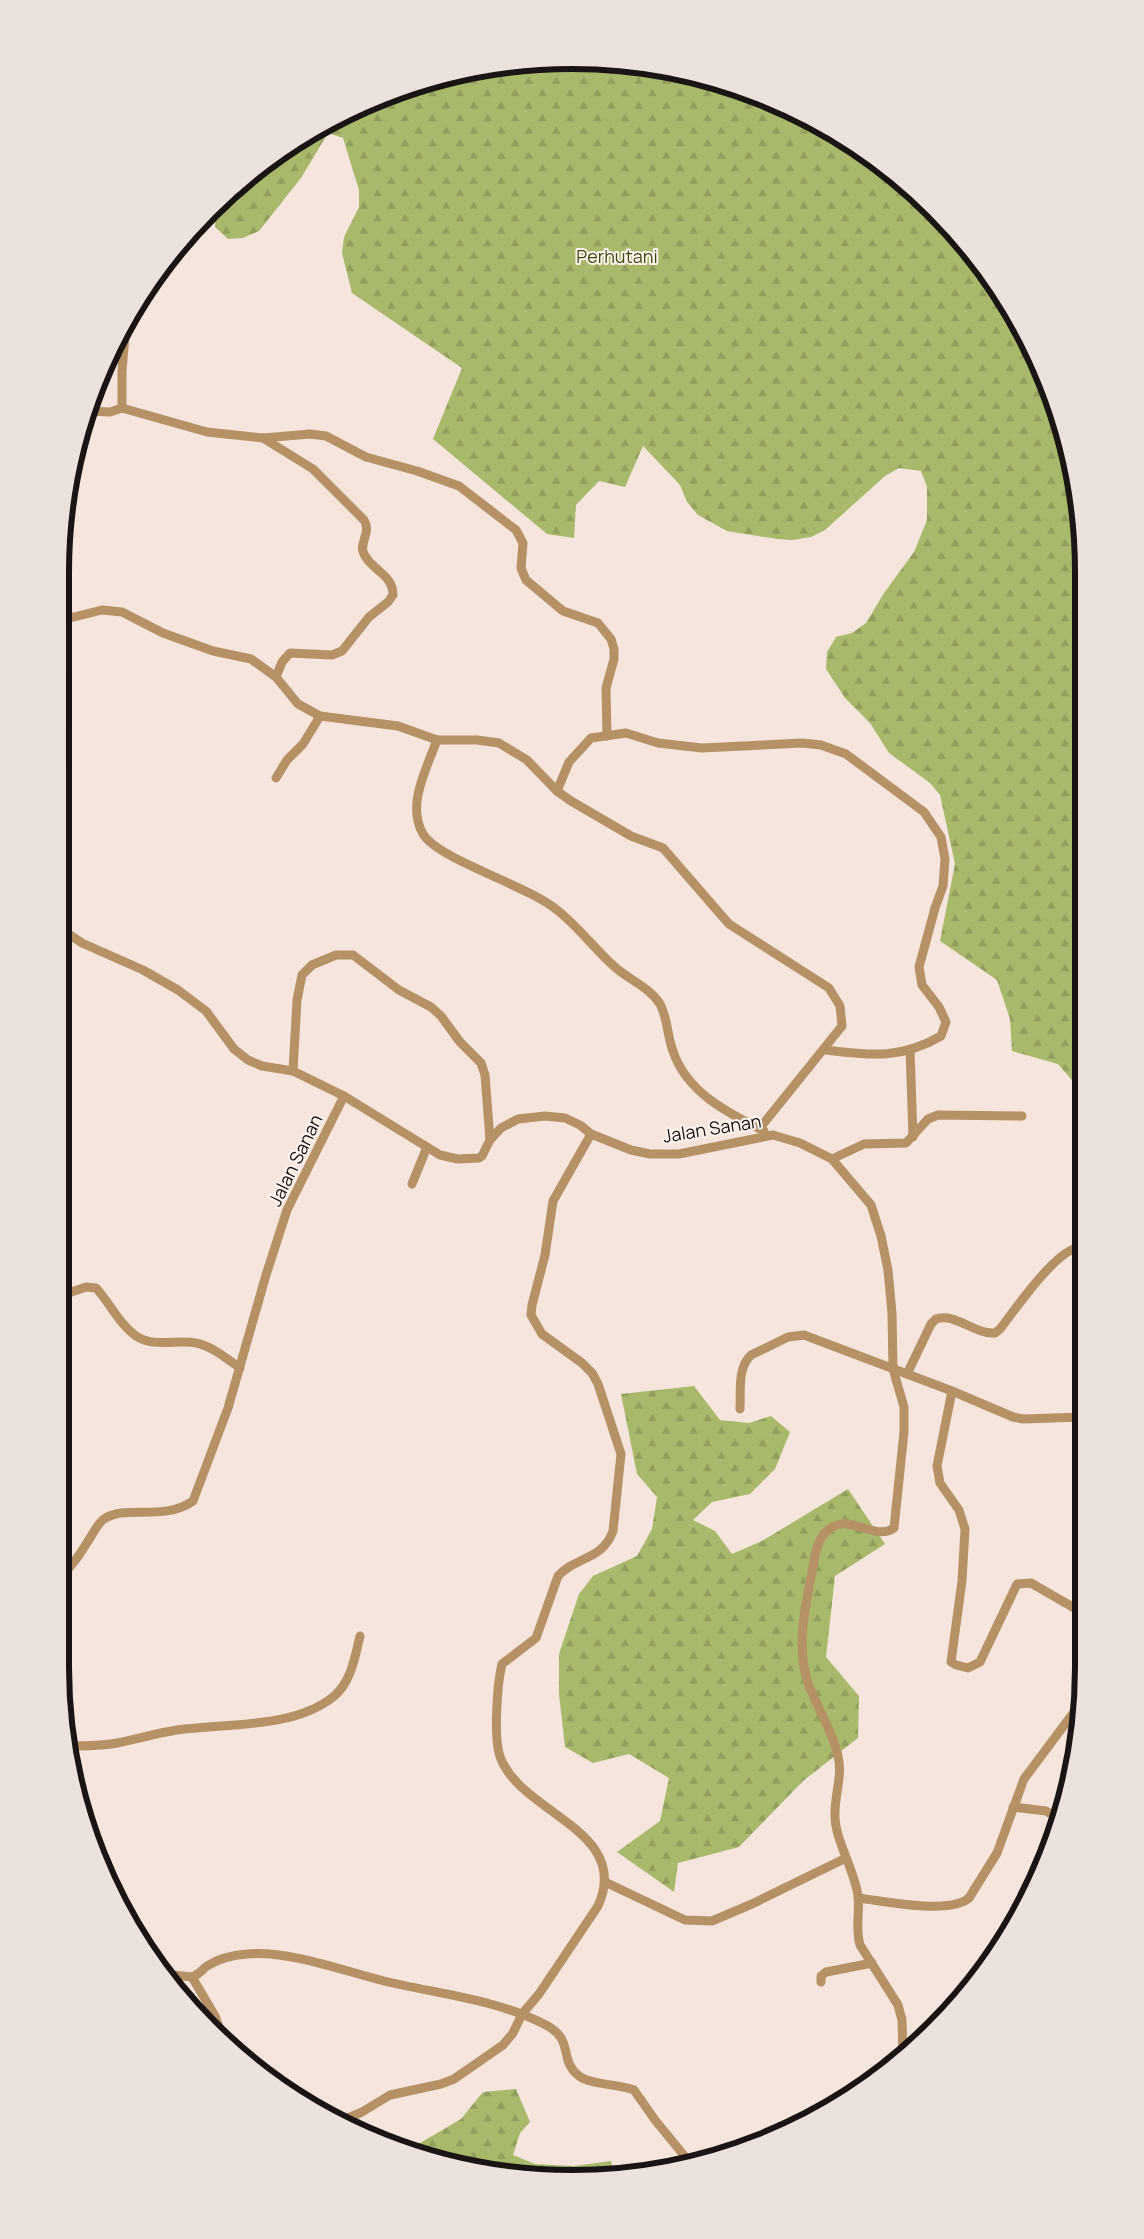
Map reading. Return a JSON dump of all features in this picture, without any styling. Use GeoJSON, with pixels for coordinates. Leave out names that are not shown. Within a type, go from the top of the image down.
{"type":"FeatureCollection","features":[{"type":"Feature","properties":{"kind":"street"},"geometry":{"type":"LineString","coordinates":[[122,408],[121,377],[124,343]]}},
{"type":"Feature","properties":{"kind":"street"},"geometry":{"type":"LineString","coordinates":[[95,411],[110,412],[122,408],[206,432],[263,438],[310,434],[326,436],[366,457],[459,486],[516,530],[523,543],[521,568],[526,580],[563,611],[598,623],[611,639],[614,659],[606,688],[607,736]]}},
{"type":"Feature","properties":{"kind":"street"},"geometry":{"type":"LineString","coordinates":[[263,438],[313,469],[364,520],[368,531],[362,548],[364,555],[390,581],[393,587],[393,595],[388,602],[369,617],[342,651],[332,656],[290,653],[282,662],[276,677]]}},
{"type":"Feature","properties":{"kind":"street"},"geometry":{"type":"LineString","coordinates":[[69,617],[102,610],[122,612],[163,633],[213,651],[251,660],[276,677],[298,704],[320,716],[346,721],[398,726],[437,740],[477,740],[499,743],[526,760],[557,791],[631,836],[664,848],[729,924],[829,988],[840,1006],[842,1026],[826,1050],[760,1128]]}},
{"type":"Feature","properties":{"kind":"street"},"geometry":{"type":"LineString","coordinates":[[276,778],[287,760],[303,744],[320,716]]}},
{"type":"Feature","properties":{"kind":"street"},"geometry":{"type":"LineString","coordinates":[[557,791],[569,762],[591,738],[626,733],[658,743],[702,748],[802,743],[821,745],[846,754],[924,812],[941,838],[945,859],[943,886],[921,959],[920,978],[939,1007],[946,1022],[941,1036],[910,1049],[873,1056],[826,1050]]}},
{"type":"Feature","properties":{"kind":"street"},"geometry":{"type":"LineString","coordinates":[[437,740],[417,799],[418,824],[424,835],[432,844],[446,852],[522,888],[557,910],[617,969],[651,993],[659,1003],[672,1052],[693,1087],[717,1104],[773,1135]]}},
{"type":"Feature","properties":{"kind":"street"},"geometry":{"type":"LineString","coordinates":[[69,934],[82,943],[142,970],[178,990],[206,1011],[241,1056],[262,1066],[293,1071],[344,1096]]}},
{"type":"Feature","properties":{"kind":"street"},"geometry":{"type":"LineString","coordinates":[[293,1071],[297,1000],[302,975],[312,965],[336,955],[353,955],[408,996],[432,1007],[448,1023],[460,1042],[481,1063],[485,1075],[490,1140]]}},
{"type":"Feature","properties":{"kind":"street"},"geometry":{"type":"LineString","coordinates":[[910,1049],[912,1137]]}},
{"type":"Feature","properties":{"kind":"street","name":"Jalan Sanan"},"geometry":{"type":"LineString","coordinates":[[69,1569],[102,1520],[119,1514],[170,1512],[184,1507],[193,1501],[228,1408],[287,1210],[344,1096],[427,1147],[449,1158],[472,1159],[482,1156],[490,1140],[501,1128],[518,1119],[545,1116],[565,1118],[580,1125],[591,1134],[630,1150],[650,1154],[679,1154],[773,1135],[800,1143],[832,1158],[871,1205],[876,1216],[888,1270],[892,1313],[893,1369],[904,1407],[904,1432],[894,1528],[889,1532],[881,1532],[852,1524],[840,1523],[832,1527],[823,1536],[818,1548],[809,1586],[801,1638],[809,1684],[838,1755],[840,1769],[834,1818],[853,1874],[858,1898],[857,1935],[898,2005],[902,2020],[903,2046]]}},
{"type":"Feature","properties":{"kind":"street"},"geometry":{"type":"LineString","coordinates":[[832,1158],[864,1144],[906,1142],[928,1119],[938,1115],[1022,1116]]}},
{"type":"Feature","properties":{"kind":"street"},"geometry":{"type":"LineString","coordinates":[[349,2118],[390,2095],[441,2084],[454,2079],[508,2040],[522,2014],[539,1994],[598,1906],[605,1882],[604,1871],[592,1844],[517,1784],[508,1772],[501,1760],[497,1746],[496,1731],[502,1664],[536,1638],[558,1576],[564,1570],[596,1554],[610,1540],[613,1531],[621,1454],[598,1384],[592,1373],[582,1362],[542,1334],[531,1315],[545,1255],[553,1201],[591,1134]]}},
{"type":"Feature","properties":{"kind":"street"},"geometry":{"type":"LineString","coordinates":[[412,1184],[427,1147]]}},
{"type":"Feature","properties":{"kind":"street"},"geometry":{"type":"LineString","coordinates":[[907,1374],[931,1324],[936,1319],[941,1317],[948,1318],[981,1332],[995,1333],[1040,1277],[1068,1250],[1075,1247]]}},
{"type":"Feature","properties":{"kind":"street"},"geometry":{"type":"LineString","coordinates":[[69,1293],[86,1287],[96,1288],[128,1329],[138,1337],[155,1342],[195,1342],[240,1368]]}},
{"type":"Feature","properties":{"kind":"street"},"geometry":{"type":"LineString","coordinates":[[740,1409],[742,1372],[746,1360],[788,1337],[804,1334],[952,1391],[1012,1417],[1023,1419],[1075,1417]]}},
{"type":"Feature","properties":{"kind":"street"},"geometry":{"type":"LineString","coordinates":[[952,1391],[937,1466],[940,1483],[959,1510],[965,1529],[962,1581],[951,1662],[956,1666],[968,1668],[980,1662],[1017,1584],[1031,1583],[1075,1608]]}},
{"type":"Feature","properties":{"kind":"street"},"geometry":{"type":"LineString","coordinates":[[75,1746],[116,1743],[176,1730],[280,1719],[299,1714],[323,1704],[339,1690],[352,1669],[360,1636]]}},
{"type":"Feature","properties":{"kind":"street"},"geometry":{"type":"LineString","coordinates":[[858,1898],[942,1907],[963,1904],[969,1898],[997,1853],[1024,1779],[1073,1713]]}},
{"type":"Feature","properties":{"kind":"street"},"geometry":{"type":"LineString","coordinates":[[1013,1807],[1046,1811],[1053,1815]]}},
{"type":"Feature","properties":{"kind":"street"},"geometry":{"type":"LineString","coordinates":[[605,1882],[685,1920],[712,1921],[745,1908],[846,1858]]}},
{"type":"Feature","properties":{"kind":"street"},"geometry":{"type":"LineString","coordinates":[[175,1975],[192,1977],[214,1962],[249,1954],[289,1957],[476,2000],[522,2014],[546,2025],[561,2036],[570,2064],[580,2077],[634,2090],[655,2120],[685,2157]]}},
{"type":"Feature","properties":{"kind":"street"},"geometry":{"type":"LineString","coordinates":[[821,1982],[821,1976],[826,1972],[872,1963]]}},
{"type":"Feature","properties":{"kind":"street"},"geometry":{"type":"LineString","coordinates":[[192,1977],[206,1999],[216,2023]]}},
{"type":"Feature","properties":{"kind":"green space","name":"Perhutani"},"geometry":{"type":"Polygon","coordinates":[[[572,69],[638,73],[670,78],[734,95],[765,107],[824,136],[852,154],[904,194],[928,216],[971,266],[1008,320],[1037,379],[1049,410],[1066,474],[1071,506],[1075,572],[1075,1084],[1058,1064],[1012,1051],[1010,1019],[997,980],[940,941],[955,864],[940,795],[930,783],[889,753],[870,723],[845,698],[826,669],[827,652],[836,637],[852,633],[866,623],[884,593],[914,552],[927,520],[927,487],[921,471],[899,468],[885,476],[825,530],[811,537],[793,540],[777,539],[727,531],[698,515],[687,502],[680,485],[643,446],[625,487],[599,481],[576,505],[574,538],[547,534],[433,439],[462,368],[352,293],[342,253],[344,237],[359,207],[359,190],[343,138],[328,133],[301,178],[259,231],[243,238],[228,239],[215,227],[216,216],[266,173],[320,136],[379,107],[410,95],[474,78],[506,73],[572,69]]]}},
{"type":"Feature","properties":{"kind":"green space"},"geometry":{"type":"Polygon","coordinates":[[[694,1386],[720,1420],[749,1423],[771,1416],[790,1432],[775,1469],[750,1494],[712,1502],[693,1520],[715,1531],[732,1554],[762,1541],[848,1489],[885,1544],[835,1576],[826,1657],[859,1696],[858,1738],[803,1781],[739,1847],[678,1863],[674,1892],[617,1852],[660,1821],[669,1778],[629,1754],[593,1763],[565,1747],[559,1694],[559,1654],[579,1594],[593,1576],[637,1556],[652,1529],[657,1497],[637,1474],[621,1394],[694,1386]]]}},
{"type":"Feature","properties":{"kind":"green space"},"geometry":{"type":"Polygon","coordinates":[[[516,2089],[530,2122],[520,2133],[513,2155],[535,2164],[574,2166],[611,2161],[613,2168],[572,2170],[506,2166],[474,2161],[416,2146],[461,2119],[483,2092],[516,2089]]]}}]}
